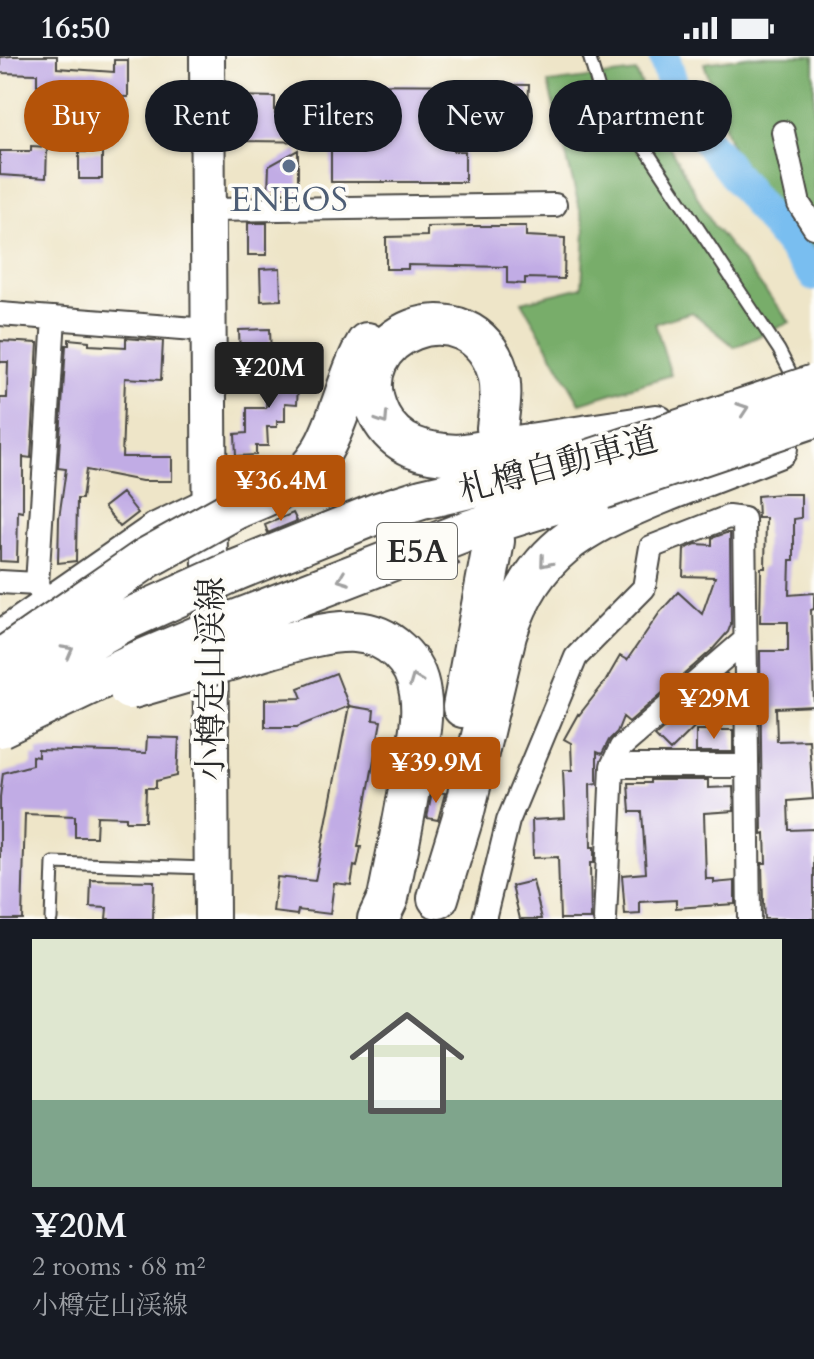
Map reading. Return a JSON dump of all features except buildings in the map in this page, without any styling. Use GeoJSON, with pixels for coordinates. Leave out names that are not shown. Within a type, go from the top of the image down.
{"type":"FeatureCollection","features":[{"type":"Feature","properties":{"kind":"highway"},"geometry":{"type":"LineString","coordinates":[[0,660],[222,503],[278,490],[299,478],[314,463],[325,444],[355,365],[371,337],[388,320],[412,308],[439,304],[461,308],[482,317],[510,351],[517,372],[506,428],[498,373],[490,354],[461,328],[441,323],[419,326],[400,335],[385,349],[374,368],[371,386],[384,424],[415,449],[595,476],[814,434]]}},
{"type":"Feature","properties":{"kind":"highway","name":"札樽自動車道"},"geometry":{"type":"LineString","coordinates":[[0,727],[128,666],[236,640],[470,530],[595,476],[695,425],[814,385]]}},
{"type":"Feature","properties":{"kind":"highway","name":"札樽自動車道"},"geometry":{"type":"LineString","coordinates":[[0,690],[128,619],[234,571],[378,513],[407,504],[595,476],[814,417]]}},
{"type":"Feature","properties":{"kind":"highway"},"geometry":{"type":"LineString","coordinates":[[435,908],[462,820],[514,610],[526,587],[555,550],[580,531],[595,476]]}},
{"type":"Feature","properties":{"kind":"highway"},"geometry":{"type":"LineString","coordinates":[[398,919],[407,900],[484,546],[442,817],[435,908]]}},
{"type":"Feature","properties":{"kind":"highway"},"geometry":{"type":"LineString","coordinates":[[0,739],[41,719],[236,640],[358,632],[386,640],[411,667],[420,691],[420,730],[388,898],[378,919]]}},
{"type":"Feature","properties":{"kind":"main road","name":"小樽定山渓線"},"geometry":{"type":"LineString","coordinates":[[207,56],[208,330],[222,503],[212,919]]}},
{"type":"Feature","properties":{"kind":"street"},"geometry":{"type":"LineString","coordinates":[[783,132],[799,204],[814,227]]}},
{"type":"Feature","properties":{"kind":"street"},"geometry":{"type":"LineString","coordinates":[[208,210],[555,205]]}},
{"type":"Feature","properties":{"kind":"street"},"geometry":{"type":"LineString","coordinates":[[0,314],[208,330]]}},
{"type":"Feature","properties":{"kind":"street"},"geometry":{"type":"LineString","coordinates":[[41,593],[54,318]]}},
{"type":"Feature","properties":{"kind":"street"},"geometry":{"type":"LineString","coordinates":[[0,631],[41,593],[153,525],[222,503]]}},
{"type":"Feature","properties":{"kind":"street"},"geometry":{"type":"LineString","coordinates":[[484,919],[508,821],[576,657],[644,588],[651,547],[728,517],[744,519],[749,919]]}},
{"type":"Feature","properties":{"kind":"street"},"geometry":{"type":"LineString","coordinates":[[0,582],[41,593]]}},
{"type":"Feature","properties":{"kind":"street"},"geometry":{"type":"LineString","coordinates":[[605,919],[612,766],[621,747],[745,640]]}},
{"type":"Feature","properties":{"kind":"street"},"geometry":{"type":"LineString","coordinates":[[612,766],[746,766]]}},
{"type":"Feature","properties":{"kind":"lane"},"geometry":{"type":"LineString","coordinates":[[589,56],[601,96],[649,154],[771,337],[814,417]]}},
{"type":"Feature","properties":{"kind":"lane"},"geometry":{"type":"LineString","coordinates":[[51,919],[53,863],[212,868]]}},
{"type":"Feature","properties":{"kind":"green space"},"geometry":{"type":"Polygon","coordinates":[[[753,56],[814,56],[814,250],[737,163],[732,148],[732,80],[710,80],[704,63],[753,56]]]}},
{"type":"Feature","properties":{"kind":"green space"},"geometry":{"type":"Polygon","coordinates":[[[636,72],[640,80],[572,80],[636,72]]]}},
{"type":"Feature","properties":{"kind":"green space"},"geometry":{"type":"Polygon","coordinates":[[[565,152],[672,152],[713,225],[790,322],[735,347],[692,312],[655,323],[671,375],[580,403],[522,302],[582,287],[585,230],[565,152]]]}},
{"type":"Feature","properties":{"kind":"waterway"},"geometry":{"type":"LineString","coordinates":[[664,56],[679,106],[814,275]]}},
{"type":"Feature","properties":{"kind":"place","name":"ENEOS"},"geometry":{"type":"Point","coordinates":[289,166]}}]}
